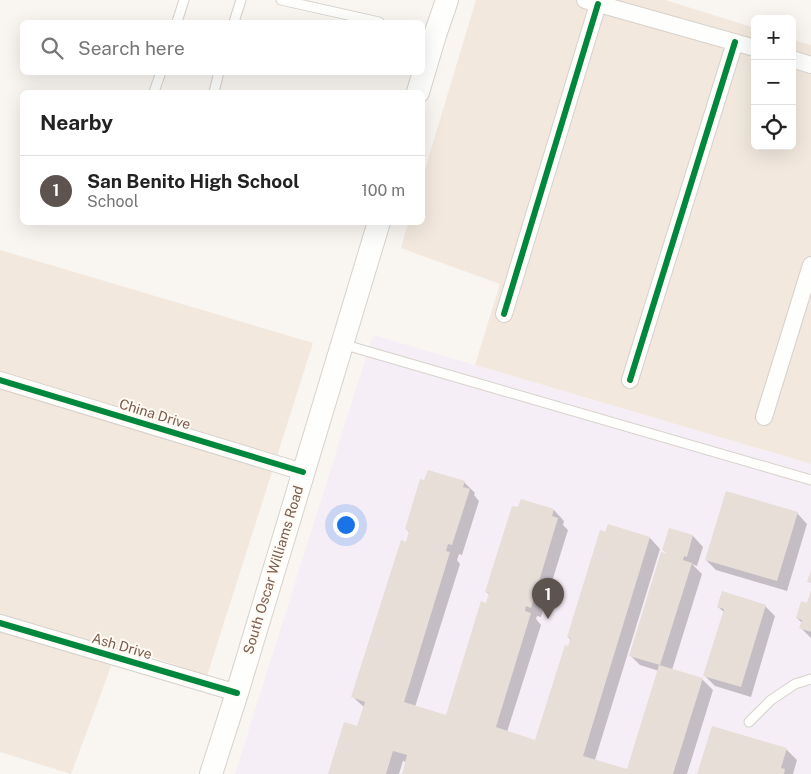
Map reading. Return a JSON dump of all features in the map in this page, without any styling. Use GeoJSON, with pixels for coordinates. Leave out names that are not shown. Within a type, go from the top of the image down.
{"type":"FeatureCollection","features":[{"type":"Feature","properties":{"kind":"main road"},"geometry":{"type":"LineString","coordinates":[[425,64],[432,35],[448,0]]}},
{"type":"Feature","properties":{"kind":"main road"},"geometry":{"type":"LineString","coordinates":[[418,90],[422,75]]}},
{"type":"Feature","properties":{"kind":"main road","name":"South Oscar Williams Road"},"geometry":{"type":"LineString","coordinates":[[211,774],[377,225]]}},
{"type":"Feature","properties":{"kind":"street"},"geometry":{"type":"LineString","coordinates":[[504,314],[592,2],[751,47]]}},
{"type":"Feature","properties":{"kind":"street"},"geometry":{"type":"LineString","coordinates":[[630,380],[735,42]]}},
{"type":"Feature","properties":{"kind":"street"},"geometry":{"type":"LineString","coordinates":[[795,60],[811,65]]}},
{"type":"Feature","properties":{"kind":"street"},"geometry":{"type":"LineString","coordinates":[[764,417],[811,265]]}},
{"type":"Feature","properties":{"kind":"street","name":"China Drive"},"geometry":{"type":"LineString","coordinates":[[0,380],[303,472]]}},
{"type":"Feature","properties":{"kind":"street","name":"Ash Drive"},"geometry":{"type":"LineString","coordinates":[[0,623],[237,693]]}},
{"type":"Feature","properties":{"kind":"lane"},"geometry":{"type":"LineString","coordinates":[[178,20],[184,0]]}},
{"type":"Feature","properties":{"kind":"lane"},"geometry":{"type":"LineString","coordinates":[[235,20],[241,0]]}},
{"type":"Feature","properties":{"kind":"lane"},"geometry":{"type":"LineString","coordinates":[[281,0],[370,20]]}},
{"type":"Feature","properties":{"kind":"lane"},"geometry":{"type":"LineString","coordinates":[[155,90],[160,75]]}},
{"type":"Feature","properties":{"kind":"lane"},"geometry":{"type":"LineString","coordinates":[[214,90],[218,75]]}},
{"type":"Feature","properties":{"kind":"lane"},"geometry":{"type":"LineString","coordinates":[[342,344],[811,480]]}},
{"type":"Feature","properties":{"kind":"lane"},"geometry":{"type":"LineString","coordinates":[[749,722],[771,700],[795,684],[811,679]]}},
{"type":"Feature","properties":{"kind":"shaded area"},"geometry":{"type":"Polygon","coordinates":[[[476,0],[665,0],[751,27],[751,150],[796,150],[796,41],[811,45],[811,464],[475,365],[500,284],[401,248],[407,225],[425,225],[425,169],[476,0]]]}},
{"type":"Feature","properties":{"kind":"shaded area"},"geometry":{"type":"Polygon","coordinates":[[[0,250],[313,343],[207,676],[119,645],[71,774],[0,752],[0,250]]]}},
{"type":"Feature","properties":{"kind":"shaded area"},"geometry":{"type":"Polygon","coordinates":[[[373,335],[811,464],[811,774],[235,774],[373,335]]]}},
{"type":"Feature","properties":{"kind":"building"},"geometry":{"type":"Polygon","coordinates":[[[428,470],[465,481],[463,487],[470,489],[452,545],[448,544],[446,551],[450,552],[404,702],[446,715],[481,601],[486,603],[489,593],[485,592],[512,506],[518,507],[521,499],[554,509],[552,516],[558,518],[531,608],[526,606],[525,611],[531,613],[496,727],[535,740],[565,645],[568,646],[571,638],[567,637],[600,530],[605,532],[608,524],[650,537],[583,756],[627,769],[659,665],[703,678],[673,774],[402,774],[407,755],[393,751],[386,774],[328,774],[344,722],[357,726],[365,702],[351,697],[401,540],[406,542],[409,531],[405,529],[420,479],[424,480],[428,470]]]}},
{"type":"Feature","properties":{"kind":"building"},"geometry":{"type":"Polygon","coordinates":[[[726,491],[798,512],[777,581],[705,560],[726,491]]]}},
{"type":"Feature","properties":{"kind":"building"},"geometry":{"type":"Polygon","coordinates":[[[669,528],[693,535],[687,557],[684,556],[683,560],[692,563],[660,665],[629,656],[661,552],[666,552],[662,550],[669,528]]]}},
{"type":"Feature","properties":{"kind":"building"},"geometry":{"type":"Polygon","coordinates":[[[811,570],[811,583],[807,582],[811,570]]]}},
{"type":"Feature","properties":{"kind":"building"},"geometry":{"type":"Polygon","coordinates":[[[811,590],[811,632],[799,628],[802,620],[796,618],[801,601],[807,603],[811,590]]]}},
{"type":"Feature","properties":{"kind":"building"},"geometry":{"type":"Polygon","coordinates":[[[722,591],[766,605],[741,687],[703,676],[724,609],[717,607],[722,591]]]}},
{"type":"Feature","properties":{"kind":"building"},"geometry":{"type":"Polygon","coordinates":[[[712,726],[787,748],[781,768],[785,769],[784,774],[697,774],[712,726]]]}},
{"type":"Feature","properties":{"kind":"cycle path"},"geometry":{"type":"LineString","coordinates":[[504,314],[598,4]]}},
{"type":"Feature","properties":{"kind":"cycle path"},"geometry":{"type":"LineString","coordinates":[[630,380],[735,42]]}},
{"type":"Feature","properties":{"kind":"cycle path"},"geometry":{"type":"LineString","coordinates":[[0,380],[303,472]]}},
{"type":"Feature","properties":{"kind":"cycle path"},"geometry":{"type":"LineString","coordinates":[[0,623],[237,693]]}},
{"type":"Feature","properties":{"kind":"place","name":"San Benito High School"},"geometry":{"type":"Point","coordinates":[548,619]}}]}
